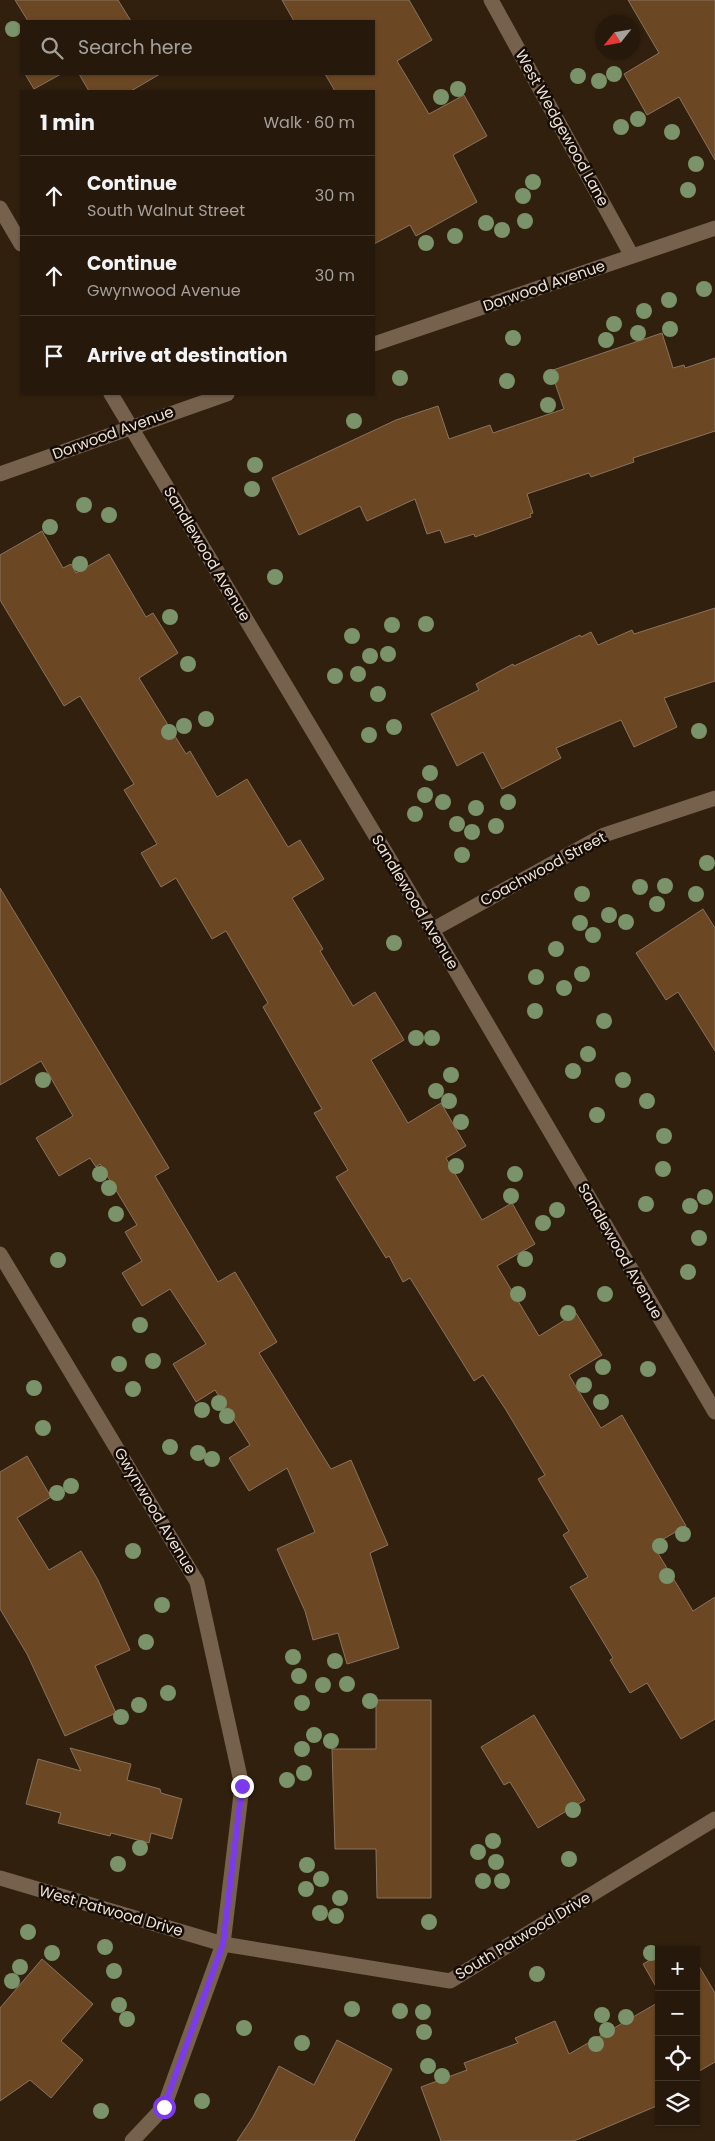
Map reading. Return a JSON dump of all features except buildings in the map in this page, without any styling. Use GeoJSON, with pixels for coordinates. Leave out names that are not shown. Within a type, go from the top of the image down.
{"type":"FeatureCollection","features":[{"type":"Feature","properties":{"kind":"street","name":"West Wedgewood Lane"},"geometry":{"type":"LineString","coordinates":[[491,0],[632,256]]}},
{"type":"Feature","properties":{"kind":"street"},"geometry":{"type":"LineString","coordinates":[[0,208],[20,242]]}},
{"type":"Feature","properties":{"kind":"street","name":"Dorwood Avenue"},"geometry":{"type":"LineString","coordinates":[[375,344],[715,228]]}},
{"type":"Feature","properties":{"kind":"street","name":"Sandlewood Avenue"},"geometry":{"type":"LineString","coordinates":[[112,395],[432,930],[715,1412]]}},
{"type":"Feature","properties":{"kind":"street","name":"Dorwood Avenue"},"geometry":{"type":"LineString","coordinates":[[0,474],[224,395]]}},
{"type":"Feature","properties":{"kind":"street","name":"Coachwood Street"},"geometry":{"type":"LineString","coordinates":[[432,930],[604,835],[715,798]]}},
{"type":"Feature","properties":{"kind":"street","name":"Gwynwood Avenue"},"geometry":{"type":"LineString","coordinates":[[0,1254],[197,1582],[242,1786],[223,1944],[164,2107],[132,2141]]}},
{"type":"Feature","properties":{"kind":"street","name":"South Patwood Drive"},"geometry":{"type":"LineString","coordinates":[[223,1944],[450,1981],[715,1819]]}},
{"type":"Feature","properties":{"kind":"street","name":"West Patwood Drive"},"geometry":{"type":"LineString","coordinates":[[0,1878],[223,1944]]}},
{"type":"Feature","properties":{"kind":"route"},"geometry":{"type":"LineString","coordinates":[[164,2107],[223,1944],[242,1786]]}}]}
